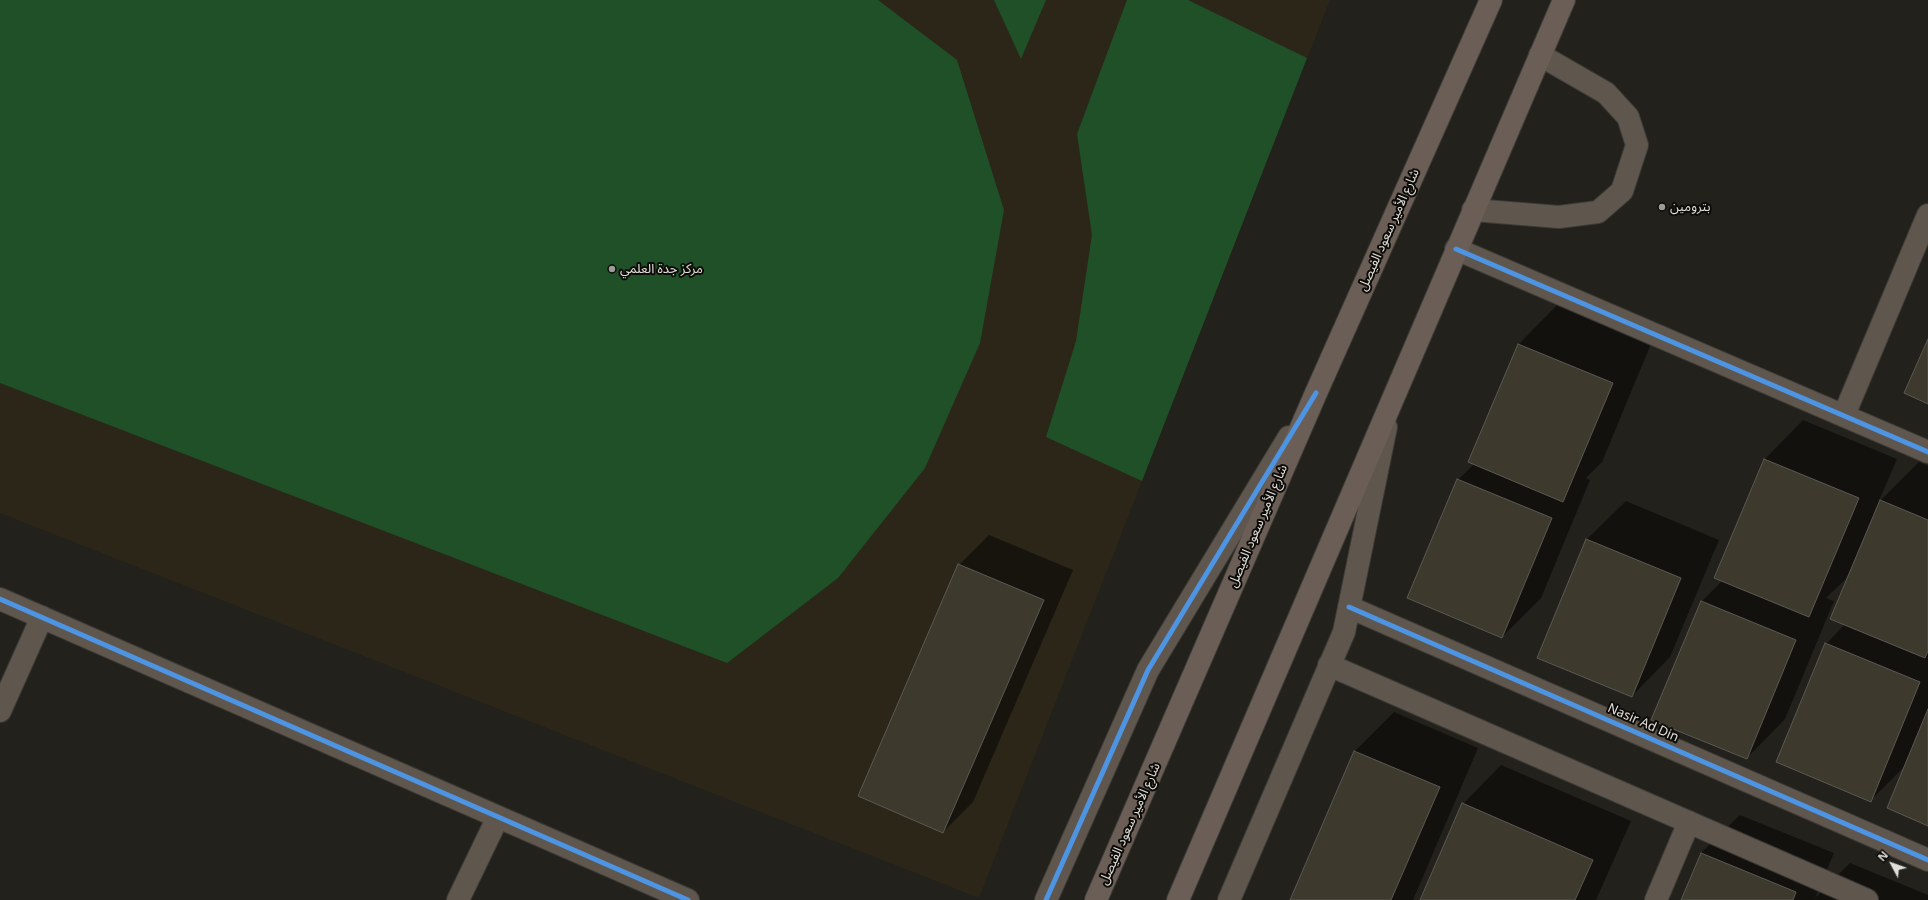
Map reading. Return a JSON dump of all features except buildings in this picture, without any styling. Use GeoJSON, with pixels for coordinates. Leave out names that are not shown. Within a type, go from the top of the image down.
{"type":"FeatureCollection","features":[{"type":"Feature","properties":{"kind":"main road","name":"شارع الأمير سعود الفيصل"},"geometry":{"type":"LineString","coordinates":[[1096,900],[1316,393],[1491,0]]}},
{"type":"Feature","properties":{"kind":"main road"},"geometry":{"type":"LineString","coordinates":[[1178,900],[1564,0]]}},
{"type":"Feature","properties":{"kind":"street"},"geometry":{"type":"LineString","coordinates":[[1473,210],[1559,217],[1598,212],[1622,191],[1637,145],[1628,117],[1606,93],[1540,55]]}},
{"type":"Feature","properties":{"kind":"street"},"geometry":{"type":"LineString","coordinates":[[1844,415],[1928,215]]}},
{"type":"Feature","properties":{"kind":"street"},"geometry":{"type":"LineString","coordinates":[[1456,249],[1928,452]]}},
{"type":"Feature","properties":{"kind":"street"},"geometry":{"type":"LineString","coordinates":[[1046,900],[1148,670],[1316,393]]}},
{"type":"Feature","properties":{"kind":"street"},"geometry":{"type":"LineString","coordinates":[[1229,900],[1344,632],[1392,402]]}},
{"type":"Feature","properties":{"kind":"street"},"geometry":{"type":"LineString","coordinates":[[0,599],[688,900]]}},
{"type":"Feature","properties":{"kind":"street","name":"Nasir Ad Din"},"geometry":{"type":"LineString","coordinates":[[1349,607],[1928,860]]}},
{"type":"Feature","properties":{"kind":"street"},"geometry":{"type":"LineString","coordinates":[[0,711],[42,617]]}},
{"type":"Feature","properties":{"kind":"street"},"geometry":{"type":"LineString","coordinates":[[1330,665],[1867,900]]}},
{"type":"Feature","properties":{"kind":"street"},"geometry":{"type":"LineString","coordinates":[[458,900],[498,817]]}},
{"type":"Feature","properties":{"kind":"street"},"geometry":{"type":"LineString","coordinates":[[1656,900],[1689,822]]}},
{"type":"Feature","properties":{"kind":"shaded area","name":"مركز جدة العلمي"},"geometry":{"type":"Polygon","coordinates":[[[0,0],[1330,0],[979,898],[0,513],[0,0]]]}},
{"type":"Feature","properties":{"kind":"green space","name":"مركز جدة العلمي"},"geometry":{"type":"Polygon","coordinates":[[[0,0],[878,0],[957,60],[1004,210],[980,343],[925,468],[838,578],[727,663],[0,383],[0,0]]]}},
{"type":"Feature","properties":{"kind":"green space"},"geometry":{"type":"Polygon","coordinates":[[[994,0],[1046,0],[1021,59],[994,0]]]}},
{"type":"Feature","properties":{"kind":"green space"},"geometry":{"type":"Polygon","coordinates":[[[1127,0],[1188,0],[1307,58],[1142,481],[1046,437],[1076,341],[1092,235],[1077,134],[1127,0]]]}},
{"type":"Feature","properties":{"kind":"cycle path"},"geometry":{"type":"LineString","coordinates":[[1456,249],[1928,452]]}},
{"type":"Feature","properties":{"kind":"cycle path"},"geometry":{"type":"LineString","coordinates":[[1046,900],[1148,670],[1316,393]]}},
{"type":"Feature","properties":{"kind":"cycle path"},"geometry":{"type":"LineString","coordinates":[[0,599],[688,900]]}},
{"type":"Feature","properties":{"kind":"cycle path"},"geometry":{"type":"LineString","coordinates":[[1349,607],[1928,860]]}},
{"type":"Feature","properties":{"kind":"place","name":"بترومين"},"geometry":{"type":"Point","coordinates":[1662,207]}},
{"type":"Feature","properties":{"kind":"place","name":"مركز جدة العلمي"},"geometry":{"type":"Point","coordinates":[612,269]}}]}
